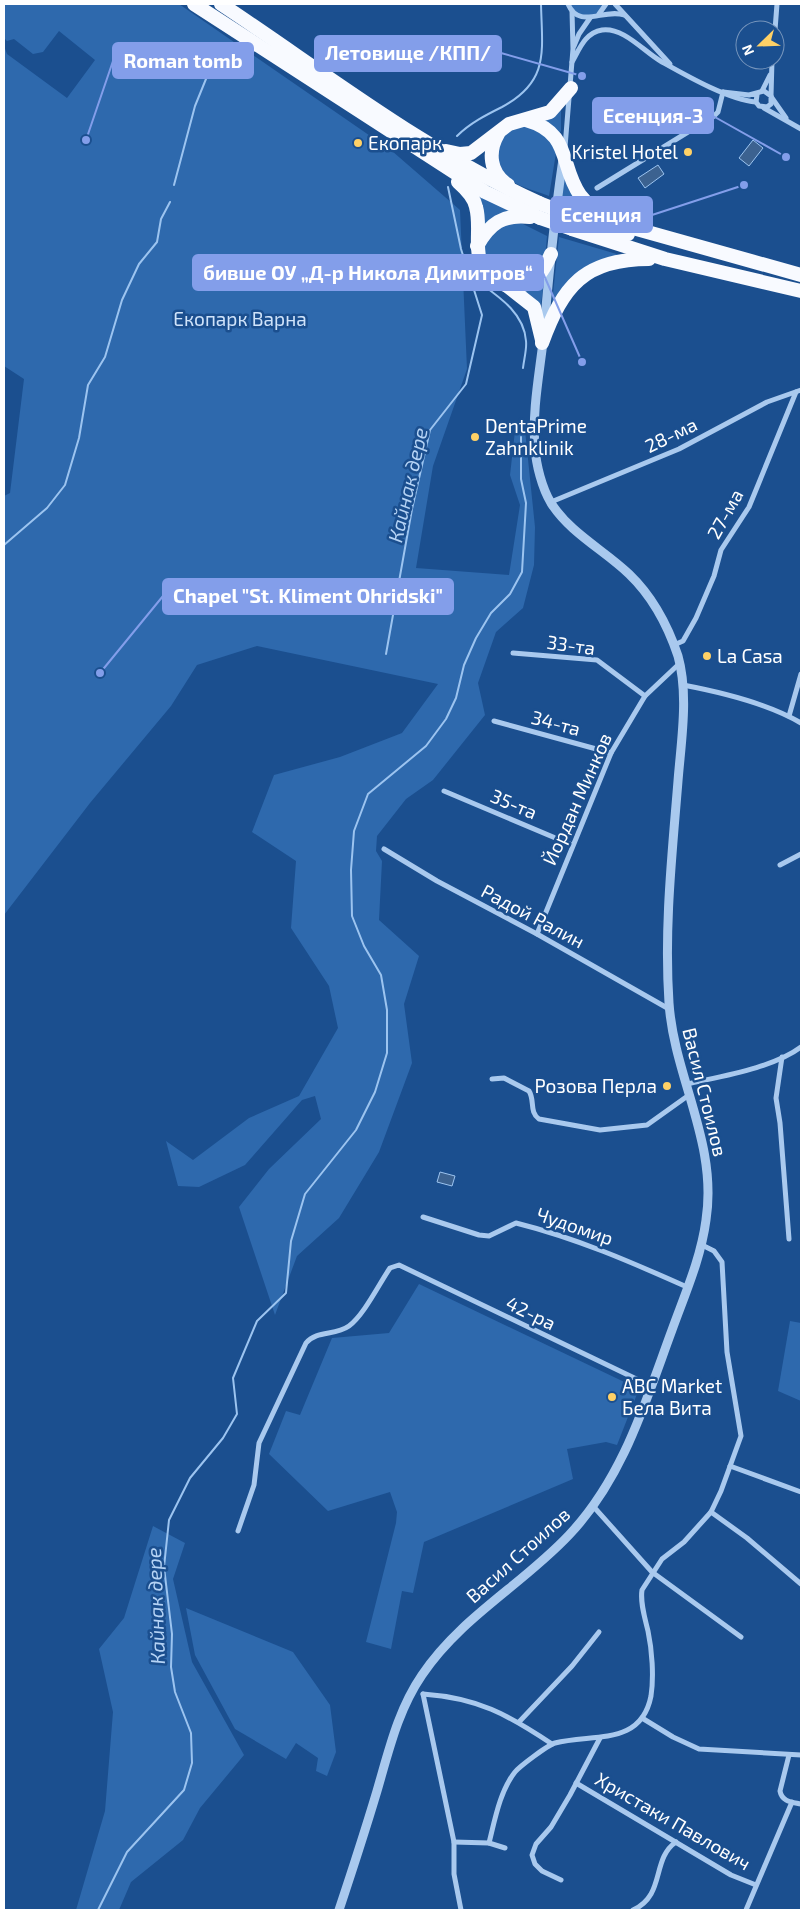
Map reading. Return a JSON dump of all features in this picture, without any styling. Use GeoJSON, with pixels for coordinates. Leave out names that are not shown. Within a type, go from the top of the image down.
{"type":"FeatureCollection","features":[{"type":"Feature","properties":{"kind":"highway"},"geometry":{"type":"LineString","coordinates":[[194,4],[423,147],[539,203]]}},
{"type":"Feature","properties":{"kind":"highway"},"geometry":{"type":"LineString","coordinates":[[221,4],[485,192],[540,218]]}},
{"type":"Feature","properties":{"kind":"highway"},"geometry":{"type":"LineString","coordinates":[[423,147],[466,154],[476,149],[509,124],[550,112],[571,88]]}},
{"type":"Feature","properties":{"kind":"highway"},"geometry":{"type":"LineString","coordinates":[[526,120],[547,130],[564,152],[579,194],[597,211],[620,224],[801,276]]}},
{"type":"Feature","properties":{"kind":"highway"},"geometry":{"type":"LineString","coordinates":[[500,131],[494,142],[491,154],[495,172],[502,181],[574,223],[665,259],[801,291]]}},
{"type":"Feature","properties":{"kind":"highway"},"geometry":{"type":"LineString","coordinates":[[423,147],[472,196],[477,210],[479,260],[485,272],[495,280],[506,285],[534,307],[542,343]]}},
{"type":"Feature","properties":{"kind":"highway"},"geometry":{"type":"LineString","coordinates":[[477,247],[487,230],[498,220],[520,216],[574,223],[801,276]]}},
{"type":"Feature","properties":{"kind":"highway"},"geometry":{"type":"LineString","coordinates":[[506,285],[518,286],[532,280],[544,269],[551,254]]}},
{"type":"Feature","properties":{"kind":"highway"},"geometry":{"type":"LineString","coordinates":[[542,343],[560,301],[571,287],[584,276],[600,266],[622,260],[665,259]]}},
{"type":"Feature","properties":{"kind":"street"},"geometry":{"type":"LineString","coordinates":[[568,4],[572,11],[580,17],[590,18],[599,14],[613,12],[625,15]]}},
{"type":"Feature","properties":{"kind":"street"},"geometry":{"type":"LineString","coordinates":[[599,14],[606,4]]}},
{"type":"Feature","properties":{"kind":"street"},"geometry":{"type":"LineString","coordinates":[[615,4],[665,60],[676,69]]}},
{"type":"Feature","properties":{"kind":"street"},"geometry":{"type":"LineString","coordinates":[[775,20],[777,4]]}},
{"type":"Feature","properties":{"kind":"street"},"geometry":{"type":"LineString","coordinates":[[564,152],[571,88],[572,11]]}},
{"type":"Feature","properties":{"kind":"street"},"geometry":{"type":"LineString","coordinates":[[573,49],[579,34],[590,18]]}},
{"type":"Feature","properties":{"kind":"street"},"geometry":{"type":"LineString","coordinates":[[572,62],[588,37],[598,31],[609,30],[621,34],[662,62],[732,98],[756,102],[788,120],[801,130]]}},
{"type":"Feature","properties":{"kind":"street"},"geometry":{"type":"LineString","coordinates":[[756,102],[771,72]]}},
{"type":"Feature","properties":{"kind":"street"},"geometry":{"type":"LineString","coordinates":[[764,108],[771,104],[771,72]]}},
{"type":"Feature","properties":{"kind":"street"},"geometry":{"type":"LineString","coordinates":[[723,92],[767,92],[788,120]]}},
{"type":"Feature","properties":{"kind":"street"},"geometry":{"type":"LineString","coordinates":[[597,188],[714,116],[718,112],[723,92]]}},
{"type":"Feature","properties":{"kind":"street","name":"Васил Стоилов"},"geometry":{"type":"LineString","coordinates":[[339,1910],[396,1725],[414,1687],[446,1643],[466,1623],[567,1537],[593,1506],[625,1453],[702,1245],[708,1211],[708,1171],[705,1146],[672,1031],[669,1009],[667,908],[681,738],[682,685],[680,663],[661,616],[647,594],[629,574],[571,526],[551,502],[539,470],[535,449],[535,415],[542,343],[564,152]]}},
{"type":"Feature","properties":{"kind":"street","name":"28-ма"},"geometry":{"type":"LineString","coordinates":[[551,502],[679,449],[767,402],[799,391]]}},
{"type":"Feature","properties":{"kind":"street","name":"27-ма"},"geometry":{"type":"LineString","coordinates":[[674,645],[683,641],[696,618],[714,576],[721,550],[749,507],[799,391]]}},
{"type":"Feature","properties":{"kind":"street","name":"33-та"},"geometry":{"type":"LineString","coordinates":[[513,653],[597,660],[645,696]]}},
{"type":"Feature","properties":{"kind":"street","name":"Йордан Минков"},"geometry":{"type":"LineString","coordinates":[[537,934],[611,753],[645,696],[680,663]]}},
{"type":"Feature","properties":{"kind":"street"},"geometry":{"type":"LineString","coordinates":[[789,716],[801,674]]}},
{"type":"Feature","properties":{"kind":"street"},"geometry":{"type":"LineString","coordinates":[[682,685],[704,689],[789,716],[801,723]]}},
{"type":"Feature","properties":{"kind":"street","name":"34-та"},"geometry":{"type":"LineString","coordinates":[[494,722],[611,753]]}},
{"type":"Feature","properties":{"kind":"street","name":"35-та"},"geometry":{"type":"LineString","coordinates":[[444,791],[572,845]]}},
{"type":"Feature","properties":{"kind":"street","name":"Радой Ралин"},"geometry":{"type":"LineString","coordinates":[[384,849],[436,881],[537,934],[669,1009]]}},
{"type":"Feature","properties":{"kind":"street"},"geometry":{"type":"LineString","coordinates":[[780,865],[801,854]]}},
{"type":"Feature","properties":{"kind":"street"},"geometry":{"type":"LineString","coordinates":[[687,1084],[744,1070],[782,1058],[800,1049]]}},
{"type":"Feature","properties":{"kind":"street"},"geometry":{"type":"LineString","coordinates":[[782,1058],[776,1098],[780,1123],[789,1239]]}},
{"type":"Feature","properties":{"kind":"street"},"geometry":{"type":"LineString","coordinates":[[492,1079],[504,1078],[529,1091],[535,1116],[539,1119],[600,1130],[646,1125],[690,1095]]}},
{"type":"Feature","properties":{"kind":"street","name":"Чудомир"},"geometry":{"type":"LineString","coordinates":[[423,1217],[479,1235],[496,1234],[516,1223],[545,1230],[598,1248],[687,1287]]}},
{"type":"Feature","properties":{"kind":"street"},"geometry":{"type":"LineString","coordinates":[[489,1843],[502,1796],[514,1774],[522,1765],[552,1744],[590,1737],[600,1738],[616,1735],[642,1718],[651,1695],[650,1640],[641,1596],[643,1586],[652,1572],[711,1512],[741,1436],[726,1352],[722,1262],[714,1250],[702,1245]]}},
{"type":"Feature","properties":{"kind":"street","name":"42-ра"},"geometry":{"type":"LineString","coordinates":[[238,1531],[254,1485],[259,1443],[306,1343],[312,1337],[348,1327],[357,1318],[390,1268],[398,1265],[651,1386]]}},
{"type":"Feature","properties":{"kind":"street"},"geometry":{"type":"LineString","coordinates":[[730,1466],[801,1492]]}},
{"type":"Feature","properties":{"kind":"street"},"geometry":{"type":"LineString","coordinates":[[593,1506],[652,1572],[741,1637]]}},
{"type":"Feature","properties":{"kind":"street"},"geometry":{"type":"LineString","coordinates":[[711,1512],[747,1538],[801,1584]]}},
{"type":"Feature","properties":{"kind":"street"},"geometry":{"type":"LineString","coordinates":[[519,1722],[572,1666],[599,1632]]}},
{"type":"Feature","properties":{"kind":"street"},"geometry":{"type":"LineString","coordinates":[[414,1687],[423,1694],[456,1697],[484,1705],[519,1722],[552,1744]]}},
{"type":"Feature","properties":{"kind":"street"},"geometry":{"type":"LineString","coordinates":[[423,1694],[454,1842],[454,1874],[461,1910]]}},
{"type":"Feature","properties":{"kind":"street"},"geometry":{"type":"LineString","coordinates":[[642,1718],[673,1737],[699,1749],[801,1755]]}},
{"type":"Feature","properties":{"kind":"street"},"geometry":{"type":"LineString","coordinates":[[561,1880],[542,1871],[535,1864],[532,1855],[536,1844],[550,1826],[576,1783],[600,1738]]}},
{"type":"Feature","properties":{"kind":"street"},"geometry":{"type":"LineString","coordinates":[[789,1755],[780,1791],[784,1800],[801,1804]]}},
{"type":"Feature","properties":{"kind":"street","name":"Христаки Павлович"},"geometry":{"type":"LineString","coordinates":[[576,1783],[731,1875],[756,1885]]}},
{"type":"Feature","properties":{"kind":"street"},"geometry":{"type":"LineString","coordinates":[[746,1910],[792,1802]]}},
{"type":"Feature","properties":{"kind":"street"},"geometry":{"type":"LineString","coordinates":[[454,1842],[489,1843],[505,1848]]}},
{"type":"Feature","properties":{"kind":"street"},"geometry":{"type":"LineString","coordinates":[[633,1910],[648,1901],[656,1886],[666,1853],[676,1842]]}},
{"type":"Feature","properties":{"kind":"green space","name":"Екопарк Варна"},"geometry":{"type":"Polygon","coordinates":[[[4,4],[179,4],[392,151],[460,210],[467,369],[433,466],[416,568],[509,575],[520,505],[510,475],[515,431],[525,430],[535,527],[534,565],[523,608],[496,632],[478,683],[485,715],[433,780],[406,799],[377,836],[376,851],[382,861],[379,920],[419,956],[404,1004],[412,1063],[379,1152],[339,1218],[297,1256],[275,1315],[239,1207],[269,1169],[321,1119],[315,1096],[302,1100],[245,1165],[199,1187],[178,1186],[166,1141],[193,1160],[249,1118],[299,1096],[338,1028],[329,986],[291,928],[296,861],[252,832],[274,775],[340,757],[402,733],[438,684],[257,646],[197,665],[171,706],[90,803],[4,915],[4,496],[10,493],[24,379],[4,366],[4,46],[7,54],[67,98],[95,60],[59,31],[43,52],[33,54],[14,39],[7,41],[4,38],[4,4]]]}},
{"type":"Feature","properties":{"kind":"green space"},"geometry":{"type":"Polygon","coordinates":[[[568,4],[606,4],[599,14],[580,17],[568,4]]]}},
{"type":"Feature","properties":{"kind":"green space"},"geometry":{"type":"Polygon","coordinates":[[[561,109],[561,131],[558,134],[543,118],[561,109]]]}},
{"type":"Feature","properties":{"kind":"green space"},"geometry":{"type":"Polygon","coordinates":[[[521,123],[547,133],[556,153],[549,196],[516,184],[503,173],[498,154],[499,139],[521,123]]]}},
{"type":"Feature","properties":{"kind":"green space"},"geometry":{"type":"Polygon","coordinates":[[[563,179],[565,179],[602,220],[560,204],[563,179]]]}},
{"type":"Feature","properties":{"kind":"green space"},"geometry":{"type":"Polygon","coordinates":[[[478,194],[512,212],[483,230],[478,194]]]}},
{"type":"Feature","properties":{"kind":"green space"},"geometry":{"type":"Polygon","coordinates":[[[521,223],[547,236],[545,259],[542,266],[524,280],[510,280],[499,276],[489,267],[484,250],[486,239],[496,226],[521,223]]]}},
{"type":"Feature","properties":{"kind":"green space"},"geometry":{"type":"Polygon","coordinates":[[[559,237],[620,255],[553,304],[552,303],[559,237]]]}},
{"type":"Feature","properties":{"kind":"green space"},"geometry":{"type":"Polygon","coordinates":[[[543,280],[544,282],[540,311],[519,291],[543,280]]]}},
{"type":"Feature","properties":{"kind":"green space"},"geometry":{"type":"Polygon","coordinates":[[[419,1284],[639,1389],[617,1445],[606,1442],[567,1449],[573,1479],[424,1542],[413,1593],[402,1591],[391,1649],[366,1642],[396,1523],[397,1512],[390,1492],[328,1511],[269,1454],[286,1411],[300,1415],[332,1338],[389,1333],[419,1284]]]}},
{"type":"Feature","properties":{"kind":"green space"},"geometry":{"type":"Polygon","coordinates":[[[790,1321],[801,1323],[801,1401],[778,1391],[790,1321]]]}},
{"type":"Feature","properties":{"kind":"green space"},"geometry":{"type":"Polygon","coordinates":[[[153,1526],[185,1543],[173,1579],[192,1662],[244,1755],[200,1808],[183,1840],[131,1882],[119,1910],[76,1910],[105,1811],[113,1712],[99,1649],[124,1618],[153,1526]]]}},
{"type":"Feature","properties":{"kind":"green space"},"geometry":{"type":"Polygon","coordinates":[[[186,1608],[293,1652],[330,1705],[336,1752],[327,1776],[316,1771],[318,1758],[296,1743],[286,1759],[235,1729],[195,1655],[186,1608]]]}},
{"type":"Feature","properties":{"kind":"shaded area"},"geometry":{"type":"Polygon","coordinates":[[[753,140],[763,148],[749,166],[739,158],[753,140]]]}},
{"type":"Feature","properties":{"kind":"shaded area"},"geometry":{"type":"Polygon","coordinates":[[[658,165],[664,174],[645,188],[638,178],[658,165]]]}},
{"type":"Feature","properties":{"kind":"shaded area"},"geometry":{"type":"Polygon","coordinates":[[[440,1172],[455,1176],[452,1186],[437,1182],[440,1172]]]}},
{"type":"Feature","properties":{"kind":"waterway","name":"Кайнак дере"},"geometry":{"type":"LineString","coordinates":[[457,136],[473,123],[517,97],[528,87],[536,75],[542,50],[541,4]]}},
{"type":"Feature","properties":{"kind":"waterway"},"geometry":{"type":"LineString","coordinates":[[174,185],[195,106],[219,47]]}},
{"type":"Feature","properties":{"kind":"waterway","name":"Кайнак дере"},"geometry":{"type":"LineString","coordinates":[[386,654],[412,509],[430,430],[466,384],[482,315],[461,249],[448,187]]}},
{"type":"Feature","properties":{"kind":"waterway"},"geometry":{"type":"LineString","coordinates":[[4,545],[47,508],[65,485],[79,438],[88,385],[105,357],[122,300],[139,264],[157,242],[161,219],[170,202]]}},
{"type":"Feature","properties":{"kind":"waterway","name":"Кайнак дере"},"geometry":{"type":"LineString","coordinates":[[469,275],[505,302],[519,320],[524,330],[526,341],[523,368]]}},
{"type":"Feature","properties":{"kind":"waterway","name":"Кайнак дере"},"geometry":{"type":"LineString","coordinates":[[98,1910],[127,1852],[184,1790],[192,1763],[191,1733],[175,1692],[171,1667],[172,1634],[164,1567],[169,1520],[190,1478],[223,1438],[237,1414],[233,1378],[257,1321],[286,1293],[291,1241],[305,1194],[356,1130],[375,1092],[387,1053],[387,1010],[381,975],[364,946],[352,916],[351,870],[354,831],[368,794],[426,746],[446,719],[456,698],[464,665],[476,638],[491,613],[510,594],[522,572],[526,503],[521,479],[521,437]]}},
{"type":"Feature","properties":{"kind":"place","name":"Летовище /КПП/"},"geometry":{"type":"Point","coordinates":[582,76]}},
{"type":"Feature","properties":{"kind":"place","name":"Roman tomb"},"geometry":{"type":"Point","coordinates":[86,140]}},
{"type":"Feature","properties":{"kind":"place","name":"Екопарк"},"geometry":{"type":"Point","coordinates":[358,143]}},
{"type":"Feature","properties":{"kind":"place","name":"Kristel Hotel"},"geometry":{"type":"Point","coordinates":[688,152]}},
{"type":"Feature","properties":{"kind":"place","name":"Есенция-3"},"geometry":{"type":"Point","coordinates":[786,157]}},
{"type":"Feature","properties":{"kind":"place","name":"Есенция"},"geometry":{"type":"Point","coordinates":[744,185]}},
{"type":"Feature","properties":{"kind":"place","name":"бивше ОУ „Д-р Никола Димитров“"},"geometry":{"type":"Point","coordinates":[582,362]}},
{"type":"Feature","properties":{"kind":"place","name":"DentaPrime Zahnklinik"},"geometry":{"type":"Point","coordinates":[475,437]}},
{"type":"Feature","properties":{"kind":"place","name":"La Casa"},"geometry":{"type":"Point","coordinates":[707,656]}},
{"type":"Feature","properties":{"kind":"place","name":"Chapel \"St. Kliment Ohridski\""},"geometry":{"type":"Point","coordinates":[100,673]}},
{"type":"Feature","properties":{"kind":"place","name":"Розова Перла"},"geometry":{"type":"Point","coordinates":[667,1086]}},
{"type":"Feature","properties":{"kind":"place","name":"ABC Market Бела Вита"},"geometry":{"type":"Point","coordinates":[612,1397]}}]}
